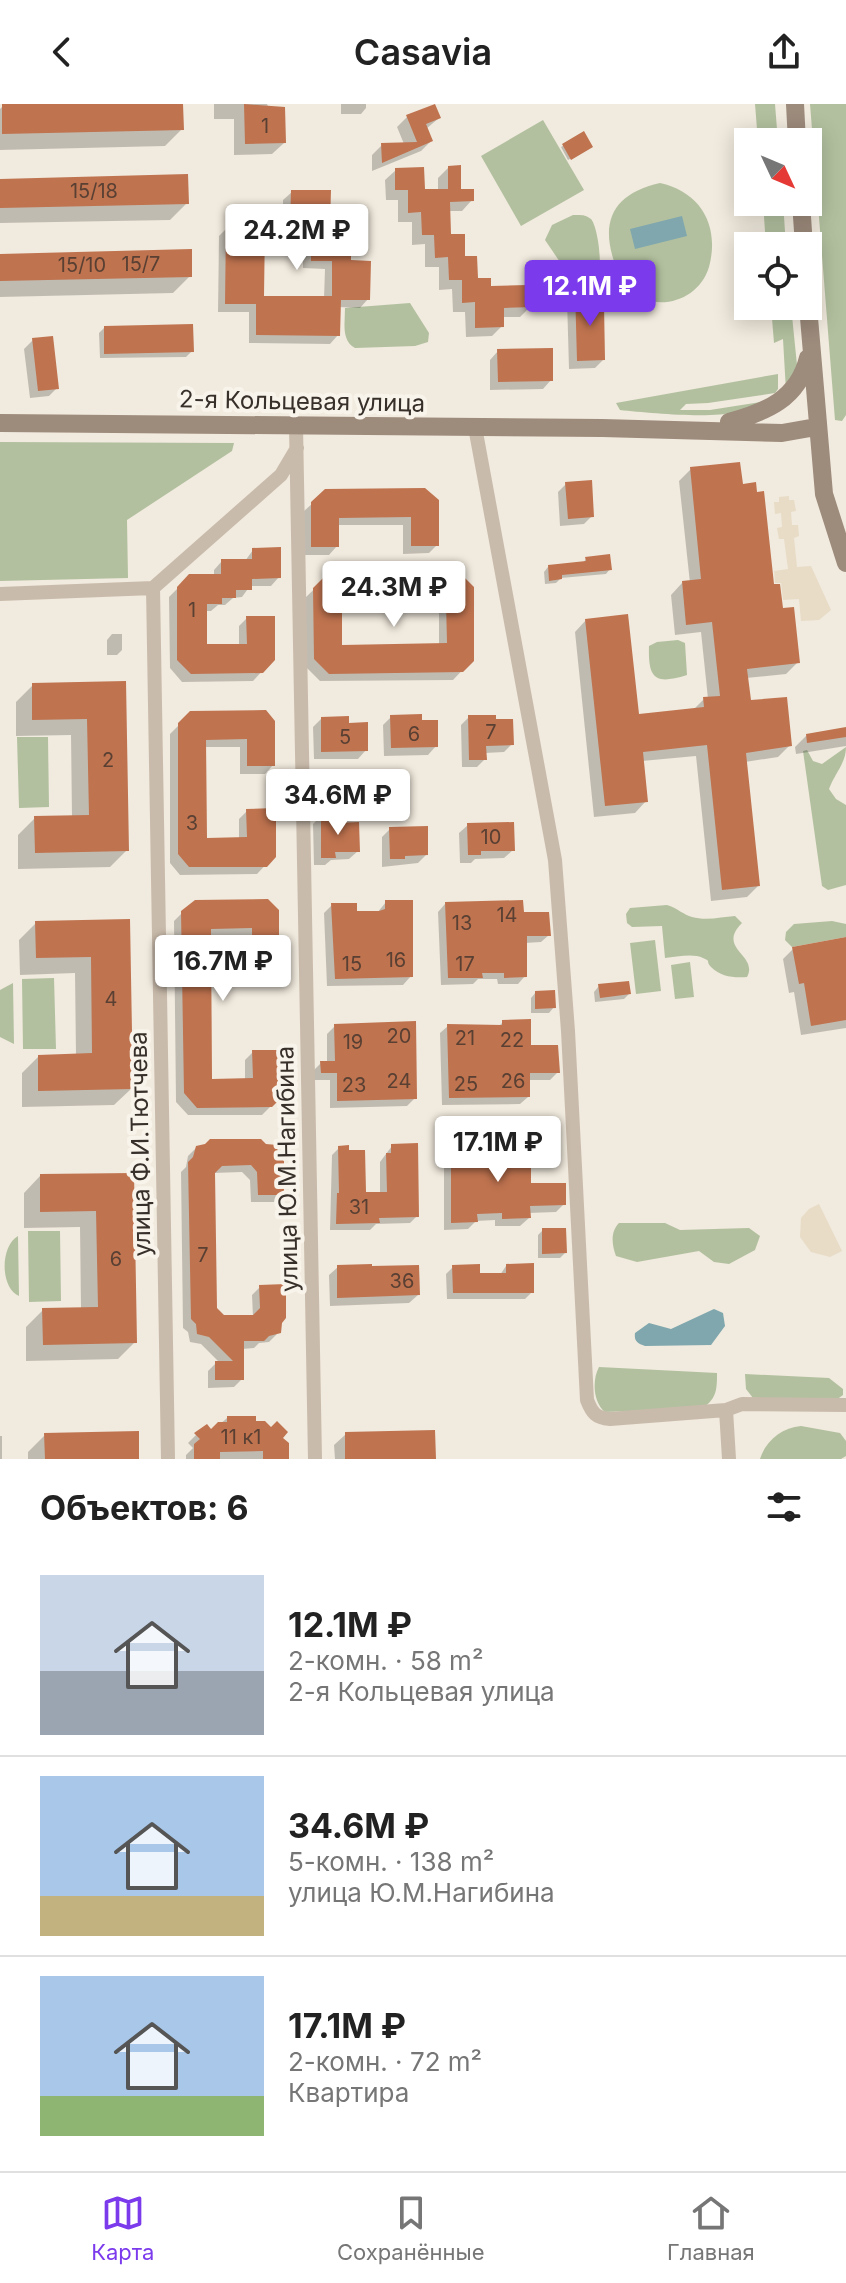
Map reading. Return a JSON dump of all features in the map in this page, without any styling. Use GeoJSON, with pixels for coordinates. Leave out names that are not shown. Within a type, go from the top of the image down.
{"type":"FeatureCollection","features":[{"type":"Feature","properties":{"kind":"main road"},"geometry":{"type":"LineString","coordinates":[[795,104],[796,128]]}},
{"type":"Feature","properties":{"kind":"main road"},"geometry":{"type":"LineString","coordinates":[[809,320],[824,494],[846,563]]}},
{"type":"Feature","properties":{"kind":"main road"},"geometry":{"type":"LineString","coordinates":[[729,422],[766,410],[792,392],[801,378],[811,348]]}},
{"type":"Feature","properties":{"kind":"main road","name":"2-я Кольцевая улица"},"geometry":{"type":"LineString","coordinates":[[602,428],[782,421],[816,427]]}},
{"type":"Feature","properties":{"kind":"main road","name":"2-я Кольцевая улица"},"geometry":{"type":"LineString","coordinates":[[0,423],[602,428],[782,433],[816,427]]}},
{"type":"Feature","properties":{"kind":"street","name":"улица Ю.М.Нагибина"},"geometry":{"type":"LineString","coordinates":[[296,426],[315,1459]]}},
{"type":"Feature","properties":{"kind":"street"},"geometry":{"type":"LineString","coordinates":[[475,427],[555,860],[568,1031],[587,1400],[592,1412],[599,1418],[610,1419],[726,1410],[742,1404],[846,1405]]}},
{"type":"Feature","properties":{"kind":"street"},"geometry":{"type":"LineString","coordinates":[[0,594],[153,588],[281,475],[297,447]]}},
{"type":"Feature","properties":{"kind":"street","name":"улица Ф.И.Тютчева"},"geometry":{"type":"LineString","coordinates":[[153,588],[168,1459]]}},
{"type":"Feature","properties":{"kind":"street"},"geometry":{"type":"LineString","coordinates":[[726,1410],[729,1459]]}},
{"type":"Feature","properties":{"kind":"green space"},"geometry":{"type":"Polygon","coordinates":[[[755,104],[775,104],[777,128],[757,128],[755,104]]]}},
{"type":"Feature","properties":{"kind":"green space"},"geometry":{"type":"Polygon","coordinates":[[[810,104],[846,104],[846,415],[842,421],[835,420],[819,216],[822,216],[822,128],[812,128],[810,104]]]}},
{"type":"Feature","properties":{"kind":"green space"},"geometry":{"type":"Polygon","coordinates":[[[543,120],[584,190],[521,226],[481,156],[543,120]]]}},
{"type":"Feature","properties":{"kind":"green space"},"geometry":{"type":"Polygon","coordinates":[[[660,183],[686,194],[696,203],[704,213],[712,238],[712,252],[704,279],[686,296],[664,302],[640,297],[627,287],[615,264],[609,234],[610,222],[622,201],[660,183]]]}},
{"type":"Feature","properties":{"kind":"green space"},"geometry":{"type":"Polygon","coordinates":[[[573,215],[587,216],[594,224],[600,259],[596,280],[562,265],[545,240],[552,225],[573,215]]]}},
{"type":"Feature","properties":{"kind":"green space"},"geometry":{"type":"Polygon","coordinates":[[[764,216],[784,216],[785,232],[765,232],[764,216]]]}},
{"type":"Feature","properties":{"kind":"green space"},"geometry":{"type":"Polygon","coordinates":[[[410,303],[429,333],[428,342],[415,346],[355,348],[351,345],[345,331],[345,308],[410,303]]]}},
{"type":"Feature","properties":{"kind":"green space"},"geometry":{"type":"Polygon","coordinates":[[[772,320],[792,320],[797,365],[786,391],[783,339],[774,343],[772,320]]]}},
{"type":"Feature","properties":{"kind":"green space"},"geometry":{"type":"Polygon","coordinates":[[[778,374],[775,393],[686,404],[680,410],[710,410],[767,401],[725,414],[679,415],[620,410],[616,403],[778,374]]]}},
{"type":"Feature","properties":{"kind":"green space"},"geometry":{"type":"Polygon","coordinates":[[[0,442],[234,443],[232,451],[127,520],[128,578],[0,581],[0,442]]]}},
{"type":"Feature","properties":{"kind":"green space"},"geometry":{"type":"Polygon","coordinates":[[[678,640],[685,643],[687,675],[667,679],[656,677],[650,666],[649,646],[678,640]]]}},
{"type":"Feature","properties":{"kind":"green space"},"geometry":{"type":"Polygon","coordinates":[[[17,737],[48,737],[49,807],[19,808],[17,737]]]}},
{"type":"Feature","properties":{"kind":"green space"},"geometry":{"type":"Polygon","coordinates":[[[846,747],[829,789],[836,799],[846,805],[846,885],[828,890],[822,886],[803,751],[807,750],[813,761],[822,764],[846,747]]]}},
{"type":"Feature","properties":{"kind":"green space"},"geometry":{"type":"Polygon","coordinates":[[[667,905],[697,918],[735,916],[742,923],[735,932],[735,946],[748,963],[747,977],[723,975],[699,957],[665,958],[662,926],[632,927],[627,923],[626,914],[630,908],[667,905]]]}},
{"type":"Feature","properties":{"kind":"green space"},"geometry":{"type":"Polygon","coordinates":[[[832,921],[846,924],[846,937],[792,947],[785,940],[786,932],[794,924],[832,921]]]}},
{"type":"Feature","properties":{"kind":"green space"},"geometry":{"type":"Polygon","coordinates":[[[655,940],[661,991],[636,994],[630,943],[655,940]]]}},
{"type":"Feature","properties":{"kind":"green space"},"geometry":{"type":"Polygon","coordinates":[[[690,962],[694,997],[675,999],[671,965],[690,962]]]}},
{"type":"Feature","properties":{"kind":"green space"},"geometry":{"type":"Polygon","coordinates":[[[54,978],[56,1049],[23,1049],[22,979],[54,978]]]}},
{"type":"Feature","properties":{"kind":"green space"},"geometry":{"type":"Polygon","coordinates":[[[13,983],[14,1044],[0,1037],[0,990],[13,983]]]}},
{"type":"Feature","properties":{"kind":"green space"},"geometry":{"type":"Polygon","coordinates":[[[619,1223],[665,1223],[680,1230],[749,1228],[760,1236],[755,1250],[729,1264],[714,1262],[699,1251],[637,1262],[616,1256],[613,1239],[619,1223]]]}},
{"type":"Feature","properties":{"kind":"green space"},"geometry":{"type":"Polygon","coordinates":[[[28,1231],[60,1231],[61,1301],[29,1302],[28,1231]]]}},
{"type":"Feature","properties":{"kind":"green space"},"geometry":{"type":"Polygon","coordinates":[[[18,1236],[19,1296],[8,1285],[5,1267],[8,1248],[18,1236]]]}},
{"type":"Feature","properties":{"kind":"green space"},"geometry":{"type":"Polygon","coordinates":[[[599,1367],[717,1373],[716,1388],[714,1397],[703,1408],[605,1412],[598,1403],[595,1391],[599,1367]]]}},
{"type":"Feature","properties":{"kind":"green space"},"geometry":{"type":"Polygon","coordinates":[[[745,1374],[829,1378],[843,1389],[843,1395],[836,1400],[753,1398],[746,1389],[745,1374]]]}},
{"type":"Feature","properties":{"kind":"green space"},"geometry":{"type":"Polygon","coordinates":[[[801,1426],[840,1433],[846,1441],[846,1456],[841,1459],[760,1459],[766,1446],[776,1436],[787,1429],[801,1426]]]}},
{"type":"Feature","properties":{"kind":"shaded area"},"geometry":{"type":"Polygon","coordinates":[[[789,496],[789,500],[794,500],[796,511],[791,512],[792,525],[798,525],[799,536],[794,538],[797,567],[811,566],[831,610],[819,620],[801,621],[799,599],[783,600],[781,583],[775,583],[774,571],[788,569],[784,539],[779,539],[777,528],[782,527],[781,513],[775,514],[774,502],[779,502],[779,497],[789,496]]]}},
{"type":"Feature","properties":{"kind":"shaded area"},"geometry":{"type":"Polygon","coordinates":[[[819,1204],[842,1251],[830,1257],[811,1252],[800,1237],[801,1218],[819,1204]]]}},
{"type":"Feature","properties":{"kind":"water"},"geometry":{"type":"Polygon","coordinates":[[[682,216],[687,236],[635,249],[630,229],[682,216]]]}},
{"type":"Feature","properties":{"kind":"water"},"geometry":{"type":"Polygon","coordinates":[[[714,1309],[723,1313],[725,1326],[711,1345],[645,1346],[636,1340],[635,1333],[649,1323],[671,1329],[714,1309]]]}},
{"type":"Feature","properties":{"kind":"building"},"geometry":{"type":"Polygon","coordinates":[[[2,104],[183,104],[184,130],[2,134],[2,104]]]}},
{"type":"Feature","properties":{"kind":"building"},"geometry":{"type":"Polygon","coordinates":[[[244,104],[285,107],[286,143],[245,144],[244,104]]]}},
{"type":"Feature","properties":{"kind":"building"},"geometry":{"type":"Polygon","coordinates":[[[435,104],[441,118],[426,124],[433,141],[382,163],[381,143],[417,142],[406,115],[435,104]]]}},
{"type":"Feature","properties":{"kind":"building"},"geometry":{"type":"Polygon","coordinates":[[[584,131],[593,147],[571,160],[562,144],[584,131]]]}},
{"type":"Feature","properties":{"kind":"building"},"geometry":{"type":"Polygon","coordinates":[[[461,165],[461,189],[474,189],[474,201],[450,202],[451,234],[465,234],[465,256],[477,256],[478,278],[491,278],[491,286],[527,285],[532,294],[533,307],[504,308],[504,327],[475,328],[475,302],[462,303],[462,280],[449,280],[448,257],[435,258],[434,235],[422,235],[421,212],[408,213],[408,190],[395,190],[395,168],[424,167],[425,189],[448,189],[448,166],[461,165]]]}},
{"type":"Feature","properties":{"kind":"building"},"geometry":{"type":"Polygon","coordinates":[[[188,174],[189,204],[0,208],[0,179],[188,174]]]}},
{"type":"Feature","properties":{"kind":"building"},"geometry":{"type":"Polygon","coordinates":[[[291,190],[331,190],[330,226],[351,226],[351,260],[371,261],[370,300],[341,300],[340,336],[256,335],[256,304],[225,304],[226,226],[265,226],[264,296],[332,296],[332,261],[311,261],[311,226],[290,226],[291,190]]]}},
{"type":"Feature","properties":{"kind":"building"},"geometry":{"type":"Polygon","coordinates":[[[192,249],[192,277],[0,281],[0,254],[192,249]]]}},
{"type":"Feature","properties":{"kind":"building"},"geometry":{"type":"Polygon","coordinates":[[[575,289],[604,305],[605,360],[577,361],[575,289]]]}},
{"type":"Feature","properties":{"kind":"building"},"geometry":{"type":"Polygon","coordinates":[[[193,324],[194,352],[104,354],[104,326],[193,324]]]}},
{"type":"Feature","properties":{"kind":"building"},"geometry":{"type":"Polygon","coordinates":[[[53,336],[59,389],[38,391],[32,338],[53,336]]]}},
{"type":"Feature","properties":{"kind":"building"},"geometry":{"type":"Polygon","coordinates":[[[553,348],[553,381],[498,382],[497,349],[553,348]]]}},
{"type":"Feature","properties":{"kind":"building"},"geometry":{"type":"Polygon","coordinates":[[[740,462],[743,484],[756,482],[757,492],[764,491],[774,584],[780,584],[783,608],[794,607],[800,663],[747,669],[751,700],[787,697],[792,746],[746,753],[760,886],[722,890],[707,745],[643,752],[648,802],[605,806],[585,619],[628,614],[639,714],[704,707],[703,697],[720,696],[712,622],[686,625],[682,581],[701,579],[690,467],[740,462]]]}},
{"type":"Feature","properties":{"kind":"building"},"geometry":{"type":"Polygon","coordinates":[[[592,480],[594,517],[568,519],[565,482],[592,480]]]}},
{"type":"Feature","properties":{"kind":"building"},"geometry":{"type":"Polygon","coordinates":[[[425,488],[439,500],[439,546],[411,546],[411,517],[339,518],[339,547],[311,547],[311,502],[325,489],[425,488]]]}},
{"type":"Feature","properties":{"kind":"building"},"geometry":{"type":"Polygon","coordinates":[[[281,547],[281,578],[252,579],[252,590],[236,590],[236,598],[222,598],[222,604],[207,604],[207,644],[247,644],[246,616],[275,616],[275,660],[263,673],[191,674],[177,660],[177,587],[189,574],[221,574],[221,559],[252,559],[252,548],[281,547]]]}},
{"type":"Feature","properties":{"kind":"building"},"geometry":{"type":"Polygon","coordinates":[[[610,554],[612,570],[562,575],[562,579],[549,581],[548,565],[586,561],[585,557],[610,554]]]}},
{"type":"Feature","properties":{"kind":"building"},"geometry":{"type":"Polygon","coordinates":[[[327,574],[370,574],[370,603],[342,603],[342,645],[447,643],[446,602],[418,602],[417,575],[461,574],[474,587],[474,661],[463,672],[329,674],[314,659],[313,588],[327,574]]]}},
{"type":"Feature","properties":{"kind":"building"},"geometry":{"type":"Polygon","coordinates":[[[126,681],[129,851],[35,853],[34,816],[89,815],[87,719],[32,720],[32,683],[126,681]]]}},
{"type":"Feature","properties":{"kind":"building"},"geometry":{"type":"Polygon","coordinates":[[[266,710],[275,721],[275,766],[247,766],[247,739],[206,740],[207,838],[247,837],[246,809],[276,808],[276,857],[267,867],[189,867],[178,854],[178,723],[190,711],[266,710]]]}},
{"type":"Feature","properties":{"kind":"building"},"geometry":{"type":"Polygon","coordinates":[[[422,714],[422,720],[438,720],[438,747],[391,748],[390,715],[422,714]]]}},
{"type":"Feature","properties":{"kind":"building"},"geometry":{"type":"Polygon","coordinates":[[[468,715],[496,715],[496,719],[513,719],[514,745],[486,746],[487,760],[469,760],[468,715]]]}},
{"type":"Feature","properties":{"kind":"building"},"geometry":{"type":"Polygon","coordinates":[[[349,716],[349,723],[368,722],[368,751],[321,752],[321,717],[349,716]]]}},
{"type":"Feature","properties":{"kind":"building"},"geometry":{"type":"Polygon","coordinates":[[[846,727],[846,737],[807,743],[806,734],[846,727]]]}},
{"type":"Feature","properties":{"kind":"building"},"geometry":{"type":"Polygon","coordinates":[[[321,814],[334,814],[334,823],[359,822],[360,852],[335,852],[336,858],[321,858],[321,814]]]}},
{"type":"Feature","properties":{"kind":"building"},"geometry":{"type":"Polygon","coordinates":[[[514,822],[515,851],[481,851],[481,855],[468,855],[467,823],[514,822]]]}},
{"type":"Feature","properties":{"kind":"building"},"geometry":{"type":"Polygon","coordinates":[[[428,826],[428,855],[390,859],[389,827],[428,826]]]}},
{"type":"Feature","properties":{"kind":"building"},"geometry":{"type":"Polygon","coordinates":[[[268,899],[279,910],[279,956],[252,957],[252,928],[211,929],[212,1079],[253,1078],[252,1050],[280,1050],[281,1098],[272,1107],[197,1108],[184,1093],[181,911],[195,900],[268,899]]]}},
{"type":"Feature","properties":{"kind":"building"},"geometry":{"type":"Polygon","coordinates":[[[385,900],[413,900],[413,977],[335,979],[331,903],[357,903],[357,911],[379,911],[385,909],[385,900]]]}},
{"type":"Feature","properties":{"kind":"building"},"geometry":{"type":"Polygon","coordinates":[[[523,900],[524,912],[549,912],[551,936],[527,936],[527,977],[504,978],[504,973],[482,973],[483,978],[448,978],[445,902],[523,900]]]}},
{"type":"Feature","properties":{"kind":"building"},"geometry":{"type":"Polygon","coordinates":[[[130,919],[133,1089],[38,1091],[38,1055],[92,1053],[91,957],[36,958],[35,921],[130,919]]]}},
{"type":"Feature","properties":{"kind":"building"},"geometry":{"type":"Polygon","coordinates":[[[846,937],[846,1020],[811,1026],[804,983],[799,984],[792,947],[846,937]]]}},
{"type":"Feature","properties":{"kind":"building"},"geometry":{"type":"Polygon","coordinates":[[[629,981],[631,994],[600,998],[598,984],[629,981]]]}},
{"type":"Feature","properties":{"kind":"building"},"geometry":{"type":"Polygon","coordinates":[[[555,990],[556,1008],[535,1009],[535,991],[555,990]]]}},
{"type":"Feature","properties":{"kind":"building"},"geometry":{"type":"Polygon","coordinates":[[[531,1019],[531,1045],[558,1045],[560,1073],[530,1073],[530,1097],[449,1098],[447,1024],[502,1025],[502,1020],[531,1019]]]}},
{"type":"Feature","properties":{"kind":"building"},"geometry":{"type":"Polygon","coordinates":[[[416,1021],[417,1099],[337,1101],[337,1073],[321,1073],[320,1061],[335,1061],[334,1024],[416,1021]]]}},
{"type":"Feature","properties":{"kind":"building"},"geometry":{"type":"Polygon","coordinates":[[[210,1139],[261,1139],[266,1144],[277,1145],[278,1156],[284,1161],[284,1195],[258,1195],[257,1172],[251,1165],[222,1166],[215,1173],[217,1308],[224,1315],[253,1315],[260,1308],[259,1285],[286,1284],[286,1318],[281,1333],[264,1341],[244,1341],[244,1380],[215,1380],[215,1361],[233,1361],[209,1337],[197,1334],[196,1324],[191,1319],[188,1162],[196,1146],[210,1139]]]}},
{"type":"Feature","properties":{"kind":"building"},"geometry":{"type":"Polygon","coordinates":[[[418,1143],[419,1217],[379,1218],[380,1223],[336,1224],[338,1146],[349,1145],[349,1150],[365,1150],[366,1192],[387,1192],[386,1153],[391,1153],[391,1144],[418,1143]]]}},
{"type":"Feature","properties":{"kind":"building"},"geometry":{"type":"Polygon","coordinates":[[[501,1144],[531,1144],[531,1183],[566,1183],[566,1205],[530,1206],[531,1218],[502,1219],[502,1213],[477,1214],[478,1222],[451,1223],[451,1146],[477,1145],[477,1154],[502,1154],[501,1144]]]}},
{"type":"Feature","properties":{"kind":"building"},"geometry":{"type":"Polygon","coordinates":[[[134,1173],[137,1343],[43,1345],[42,1308],[98,1307],[96,1211],[40,1212],[40,1174],[134,1173]]]}},
{"type":"Feature","properties":{"kind":"building"},"geometry":{"type":"Polygon","coordinates":[[[542,1228],[566,1228],[567,1253],[542,1254],[542,1228]]]}},
{"type":"Feature","properties":{"kind":"building"},"geometry":{"type":"Polygon","coordinates":[[[534,1263],[534,1293],[453,1293],[452,1265],[480,1264],[480,1273],[506,1273],[506,1264],[534,1263]]]}},
{"type":"Feature","properties":{"kind":"building"},"geometry":{"type":"Polygon","coordinates":[[[337,1265],[419,1265],[420,1295],[337,1298],[337,1265]]]}},
{"type":"Feature","properties":{"kind":"building"},"geometry":{"type":"Polygon","coordinates":[[[227,1416],[256,1416],[256,1421],[265,1421],[271,1427],[277,1421],[288,1432],[283,1438],[289,1443],[289,1459],[263,1459],[263,1451],[220,1452],[220,1459],[194,1459],[194,1444],[200,1439],[194,1433],[207,1424],[211,1429],[218,1422],[227,1422],[227,1416]]]}},
{"type":"Feature","properties":{"kind":"building"},"geometry":{"type":"Polygon","coordinates":[[[435,1430],[436,1459],[345,1459],[345,1432],[435,1430]]]}},
{"type":"Feature","properties":{"kind":"building"},"geometry":{"type":"Polygon","coordinates":[[[139,1431],[139,1459],[45,1459],[44,1433],[139,1431]]]}}]}
